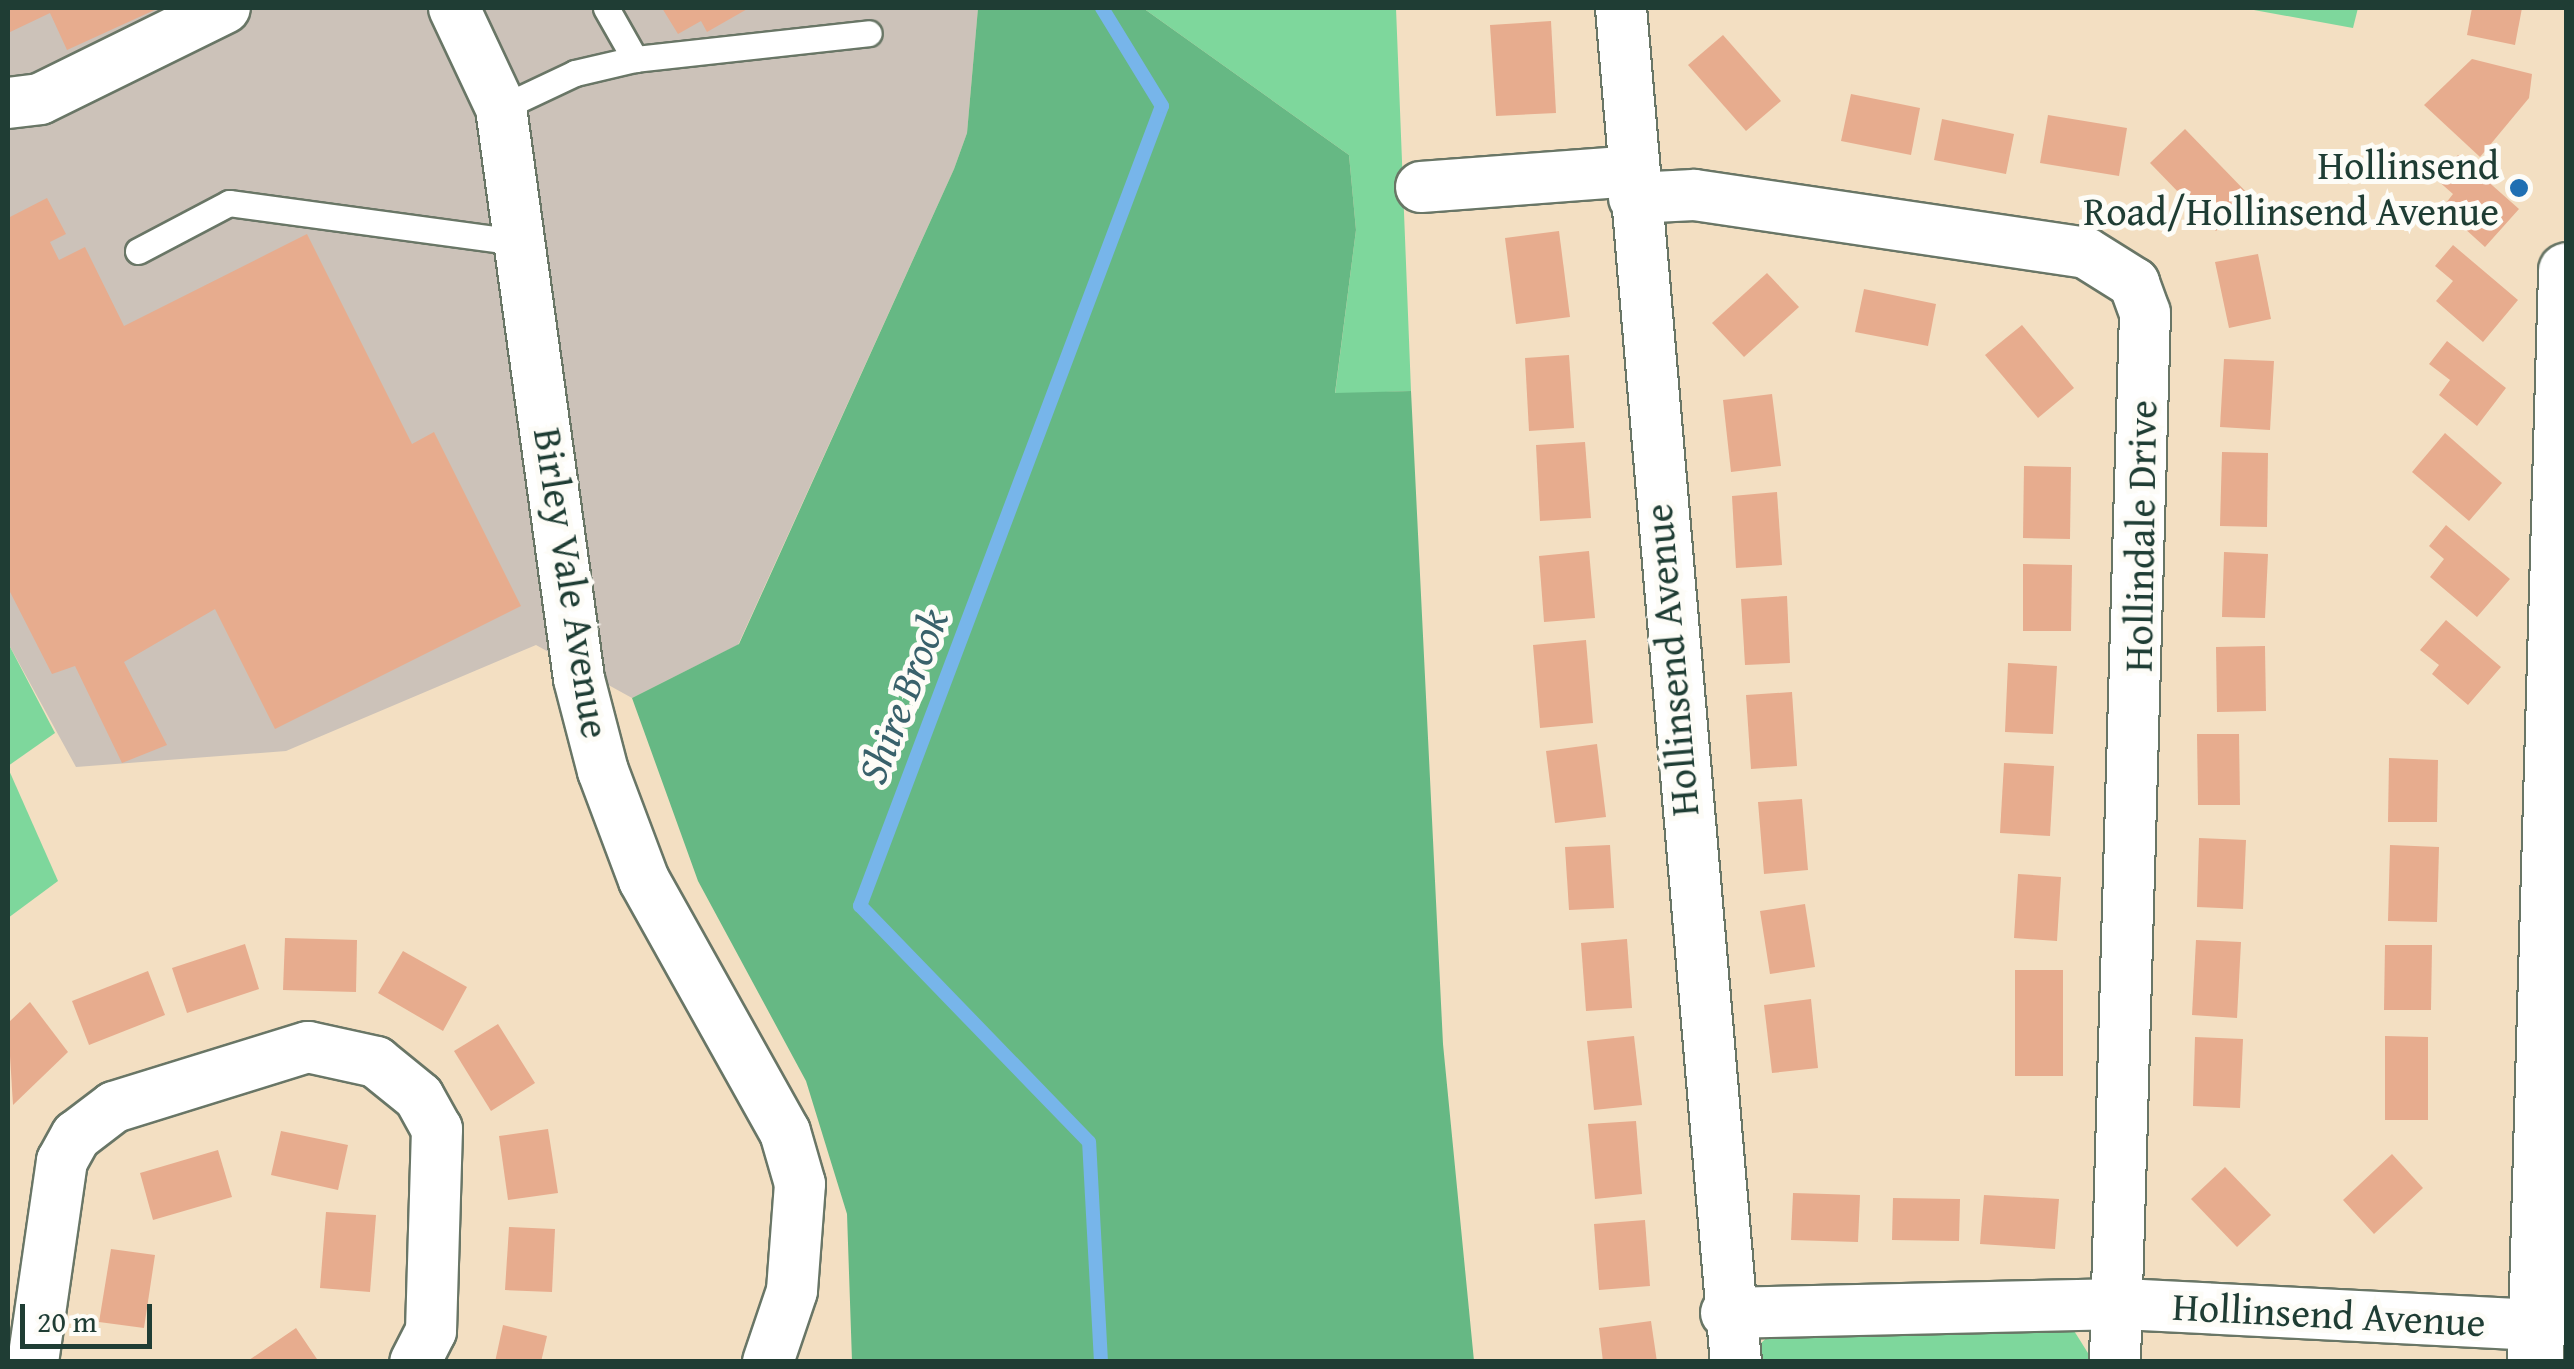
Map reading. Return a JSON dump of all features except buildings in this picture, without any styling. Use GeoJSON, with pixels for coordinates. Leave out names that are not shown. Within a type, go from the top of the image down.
{"type":"FeatureCollection","features":[{"type":"Feature","properties":{"kind":"main road"},"geometry":{"type":"LineString","coordinates":[[2536,1343],[2557,905],[2566,270]]}},
{"type":"Feature","properties":{"kind":"street"},"geometry":{"type":"LineString","coordinates":[[8,103],[40,98],[225,8]]}},
{"type":"Feature","properties":{"kind":"street","name":"Birley Vale Avenue"},"geometry":{"type":"LineString","coordinates":[[454,8],[502,108],[579,679],[604,772],[644,880],[785,1132],[800,1184],[792,1291],[768,1362]]}},
{"type":"Feature","properties":{"kind":"street","name":"Hollinsend Avenue"},"geometry":{"type":"LineString","coordinates":[[1620,8],[1726,1313],[1736,1362]]}},
{"type":"Feature","properties":{"kind":"street","name":"Hollindale Drive"},"geometry":{"type":"LineString","coordinates":[[1420,187],[1633,184],[2068,250],[2114,264],[2134,283],[2145,313],[2122,1304]]}},
{"type":"Feature","properties":{"kind":"street"},"geometry":{"type":"LineString","coordinates":[[33,1362],[62,1161],[76,1136],[114,1106],[308,1047],[376,1062],[420,1096],[437,1129],[431,1331],[414,1362]]}},
{"type":"Feature","properties":{"kind":"street","name":"Hollinsend Avenue"},"geometry":{"type":"LineString","coordinates":[[1726,1313],[2122,1304],[2536,1343]]}},
{"type":"Feature","properties":{"kind":"street","name":"Hollinsend Avenue"},"geometry":{"type":"LineString","coordinates":[[2115,1362],[2122,1304]]}},
{"type":"Feature","properties":{"kind":"lane"},"geometry":{"type":"LineString","coordinates":[[606,8],[635,59]]}},
{"type":"Feature","properties":{"kind":"lane"},"geometry":{"type":"LineString","coordinates":[[502,108],[575,73],[635,59],[869,34]]}},
{"type":"Feature","properties":{"kind":"lane"},"geometry":{"type":"LineString","coordinates":[[138,251],[229,202],[523,243]]}},
{"type":"Feature","properties":{"kind":"shaded area"},"geometry":{"type":"Polygon","coordinates":[[[8,8],[978,8],[967,133],[954,169],[738,645],[632,698],[536,645],[286,751],[76,767],[8,643],[8,8]]]}},
{"type":"Feature","properties":{"kind":"green space"},"geometry":{"type":"Polygon","coordinates":[[[978,8],[1143,8],[1349,155],[1356,230],[1335,393],[1411,391],[1443,1044],[1474,1361],[852,1361],[847,1214],[806,1081],[698,881],[632,698],[739,644],[954,169],[967,133],[978,8]]]}},
{"type":"Feature","properties":{"kind":"green space"},"geometry":{"type":"Polygon","coordinates":[[[1143,8],[1396,8],[1411,391],[1335,394],[1356,230],[1349,155],[1143,8]]]}},
{"type":"Feature","properties":{"kind":"green space"},"geometry":{"type":"Polygon","coordinates":[[[2243,8],[2358,8],[2353,28],[2243,8]]]}},
{"type":"Feature","properties":{"kind":"green space"},"geometry":{"type":"Polygon","coordinates":[[[8,643],[55,733],[8,766],[8,643]]]}},
{"type":"Feature","properties":{"kind":"green space"},"geometry":{"type":"Polygon","coordinates":[[[8,768],[58,881],[8,918],[8,768]]]}},
{"type":"Feature","properties":{"kind":"green space"},"geometry":{"type":"Polygon","coordinates":[[[2071,1326],[2093,1361],[1762,1361],[1760,1344],[1773,1332],[2071,1326]]]}},
{"type":"Feature","properties":{"kind":"waterway","name":"Shire Brook"},"geometry":{"type":"LineString","coordinates":[[1101,1362],[1089,1142],[860,906],[1162,106],[1102,8]]}},
{"type":"Feature","properties":{"kind":"place","name":"Hollinsend Road/Hollinsend Avenue"},"geometry":{"type":"Point","coordinates":[2519,188]}}]}
